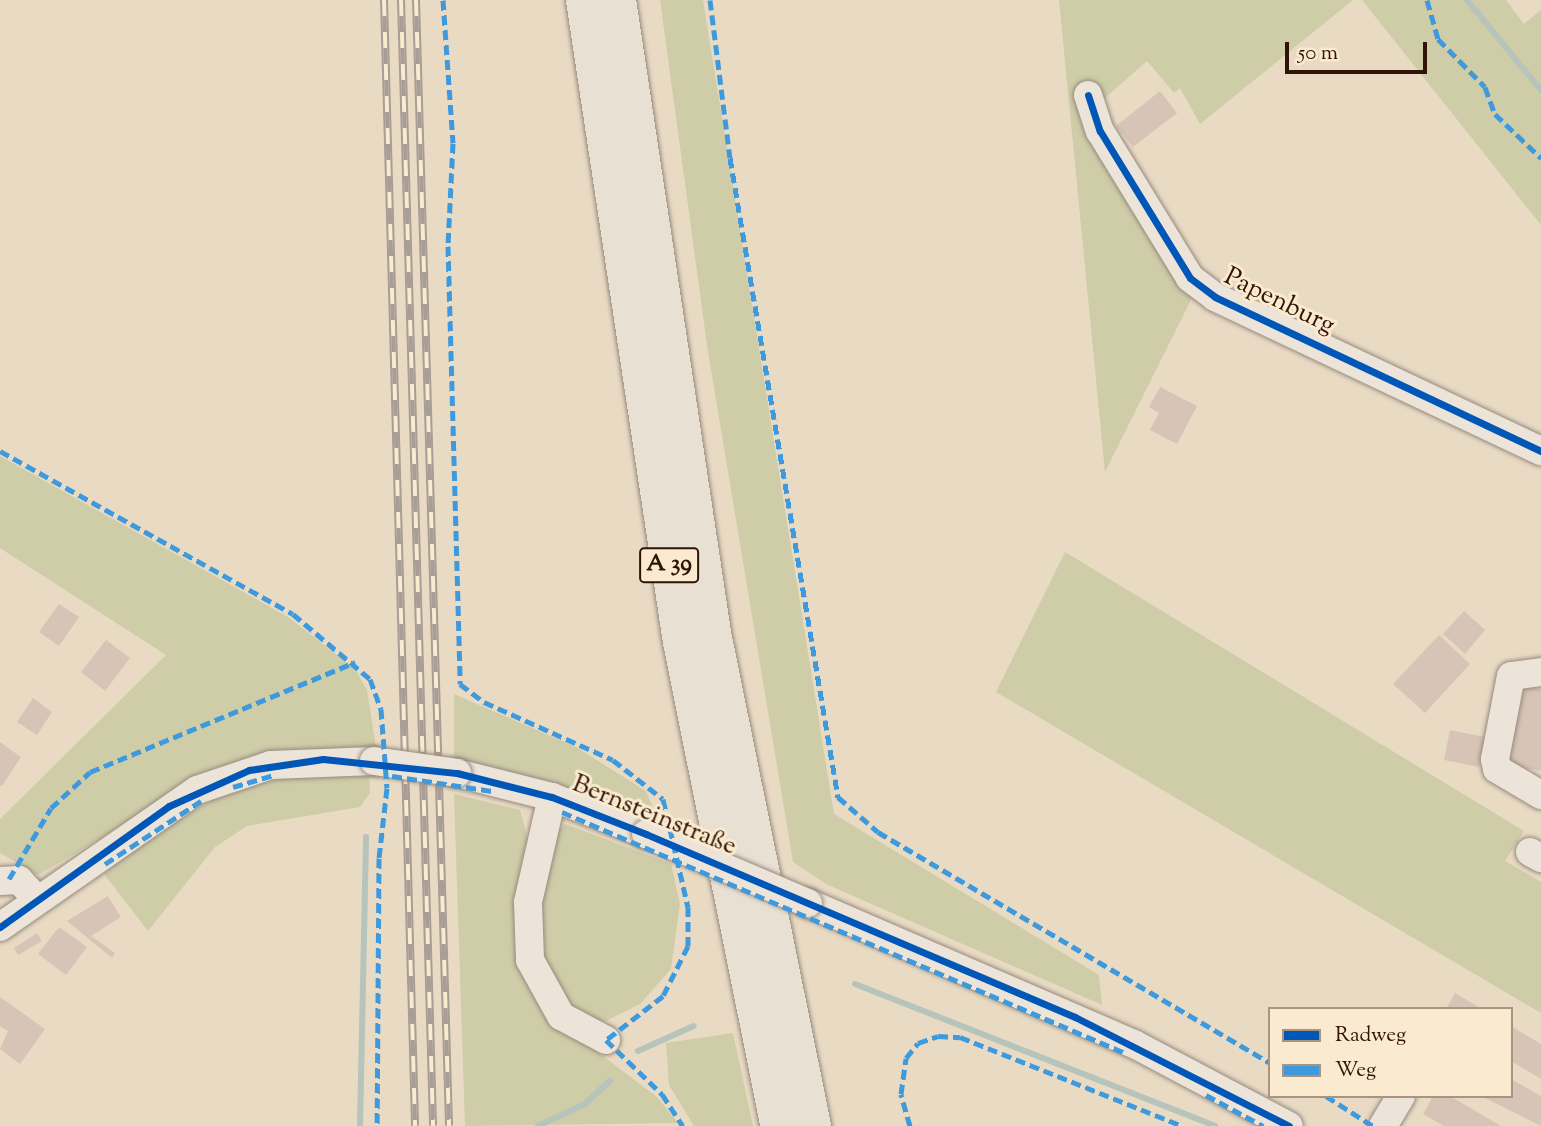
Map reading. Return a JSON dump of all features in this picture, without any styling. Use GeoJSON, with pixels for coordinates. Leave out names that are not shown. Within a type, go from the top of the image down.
{"type":"FeatureCollection","features":[{"type":"Feature","properties":{"kind":"highway","name":"A 39"},"geometry":{"type":"LineString","coordinates":[[585,0],[682,642],[780,1126]]}},
{"type":"Feature","properties":{"kind":"highway","name":"A 39"},"geometry":{"type":"LineString","coordinates":[[617,0],[712,633],[812,1126]]}},
{"type":"Feature","properties":{"kind":"street","name":"Papenburg"},"geometry":{"type":"LineString","coordinates":[[1088,95],[1100,131],[1190,278],[1215,297],[1541,451]]}},
{"type":"Feature","properties":{"kind":"street"},"geometry":{"type":"LineString","coordinates":[[1541,672],[1511,676],[1495,759],[1497,769],[1541,795]]}},
{"type":"Feature","properties":{"kind":"street","name":"Bernsteinstraße"},"geometry":{"type":"LineString","coordinates":[[0,927],[137,826],[208,785],[293,761],[374,761],[457,773],[552,797],[646,834],[1122,1039],[1289,1126]]}},
{"type":"Feature","properties":{"kind":"street"},"geometry":{"type":"LineString","coordinates":[[552,797],[528,902],[530,960],[561,1016],[606,1040]]}},
{"type":"Feature","properties":{"kind":"street"},"geometry":{"type":"LineString","coordinates":[[5,880],[30,888],[37,899]]}},
{"type":"Feature","properties":{"kind":"street"},"geometry":{"type":"LineString","coordinates":[[1383,1126],[1400,1098]]}},
{"type":"Feature","properties":{"kind":"green space"},"geometry":{"type":"Polygon","coordinates":[[[660,0],[703,0],[834,814],[1099,975],[1102,1005],[826,884],[793,862],[707,345],[660,0]]]}},
{"type":"Feature","properties":{"kind":"green space"},"geometry":{"type":"Polygon","coordinates":[[[1059,0],[1353,0],[1200,124],[1180,88],[1174,93],[1147,61],[1080,120],[1193,296],[1105,472],[1059,0]]]}},
{"type":"Feature","properties":{"kind":"green space"},"geometry":{"type":"Polygon","coordinates":[[[1362,0],[1506,0],[1524,24],[1541,10],[1541,225],[1362,0]]]}},
{"type":"Feature","properties":{"kind":"green space"},"geometry":{"type":"Polygon","coordinates":[[[0,456],[288,617],[355,669],[367,690],[377,754],[292,751],[226,765],[38,875],[0,853],[0,819],[166,655],[0,548],[0,456]]]}},
{"type":"Feature","properties":{"kind":"green space"},"geometry":{"type":"Polygon","coordinates":[[[1065,552],[1524,831],[1505,861],[1541,882],[1541,1013],[996,692],[1065,552]]]}},
{"type":"Feature","properties":{"kind":"green space"},"geometry":{"type":"Polygon","coordinates":[[[454,694],[576,747],[646,791],[661,828],[560,785],[454,760],[454,694]]]}},
{"type":"Feature","properties":{"kind":"green space"},"geometry":{"type":"Polygon","coordinates":[[[369,775],[370,793],[360,807],[247,826],[215,847],[148,931],[104,874],[141,843],[219,796],[289,776],[369,775]]]}},
{"type":"Feature","properties":{"kind":"green space"},"geometry":{"type":"Polygon","coordinates":[[[454,794],[520,810],[529,843],[518,918],[554,1019],[657,1097],[678,1123],[465,1126],[454,794]]]}},
{"type":"Feature","properties":{"kind":"green space"},"geometry":{"type":"Polygon","coordinates":[[[565,824],[671,864],[680,904],[671,969],[640,1004],[606,1021],[593,1023],[564,1007],[534,935],[557,833],[565,824]]]}},
{"type":"Feature","properties":{"kind":"green space"},"geometry":{"type":"Polygon","coordinates":[[[733,1033],[753,1126],[694,1126],[669,1085],[666,1043],[733,1033]]]}},
{"type":"Feature","properties":{"kind":"building"},"geometry":{"type":"Polygon","coordinates":[[[1160,91],[1177,113],[1133,147],[1116,126],[1160,91]]]}},
{"type":"Feature","properties":{"kind":"building"},"geometry":{"type":"Polygon","coordinates":[[[1160,387],[1197,406],[1177,444],[1150,430],[1159,413],[1149,407],[1160,387]]]}},
{"type":"Feature","properties":{"kind":"building"},"geometry":{"type":"Polygon","coordinates":[[[59,604],[79,617],[59,646],[39,632],[59,604]]]}},
{"type":"Feature","properties":{"kind":"building"},"geometry":{"type":"Polygon","coordinates":[[[1464,611],[1485,630],[1465,654],[1443,634],[1464,611]]]}},
{"type":"Feature","properties":{"kind":"building"},"geometry":{"type":"Polygon","coordinates":[[[1439,635],[1470,664],[1425,713],[1393,684],[1439,635]]]}},
{"type":"Feature","properties":{"kind":"building"},"geometry":{"type":"Polygon","coordinates":[[[106,640],[130,658],[105,691],[81,672],[106,640]]]}},
{"type":"Feature","properties":{"kind":"building"},"geometry":{"type":"Polygon","coordinates":[[[1523,685],[1541,689],[1541,771],[1507,765],[1523,685]]]}},
{"type":"Feature","properties":{"kind":"building"},"geometry":{"type":"Polygon","coordinates":[[[33,698],[52,712],[37,735],[17,722],[33,698]]]}},
{"type":"Feature","properties":{"kind":"building"},"geometry":{"type":"Polygon","coordinates":[[[1450,730],[1485,737],[1479,767],[1444,760],[1450,730]]]}},
{"type":"Feature","properties":{"kind":"building"},"geometry":{"type":"Polygon","coordinates":[[[0,742],[21,757],[2,786],[0,785],[0,742]]]}},
{"type":"Feature","properties":{"kind":"building"},"geometry":{"type":"Polygon","coordinates":[[[108,896],[121,917],[91,936],[115,953],[112,958],[67,921],[108,896]]]}},
{"type":"Feature","properties":{"kind":"building"},"geometry":{"type":"Polygon","coordinates":[[[59,927],[87,947],[66,975],[38,954],[59,927]]]}},
{"type":"Feature","properties":{"kind":"building"},"geometry":{"type":"Polygon","coordinates":[[[37,933],[42,941],[18,955],[14,948],[37,933]]]}},
{"type":"Feature","properties":{"kind":"building"},"geometry":{"type":"Polygon","coordinates":[[[1455,993],[1479,1007],[1447,1007],[1455,993]]]}},
{"type":"Feature","properties":{"kind":"building"},"geometry":{"type":"Polygon","coordinates":[[[0,997],[45,1029],[20,1064],[0,1049],[8,1031],[0,1026],[0,997]]]}},
{"type":"Feature","properties":{"kind":"building"},"geometry":{"type":"Polygon","coordinates":[[[1513,1027],[1541,1044],[1541,1079],[1513,1062],[1513,1027]]]}},
{"type":"Feature","properties":{"kind":"building"},"geometry":{"type":"Polygon","coordinates":[[[1513,1080],[1541,1096],[1541,1126],[1485,1098],[1513,1098],[1513,1080]]]}},
{"type":"Feature","properties":{"kind":"building"},"geometry":{"type":"Polygon","coordinates":[[[1432,1098],[1453,1098],[1501,1126],[1444,1126],[1423,1114],[1432,1098]]]}},
{"type":"Feature","properties":{"kind":"waterway"},"geometry":{"type":"LineString","coordinates":[[1467,0],[1541,90]]}},
{"type":"Feature","properties":{"kind":"waterway"},"geometry":{"type":"LineString","coordinates":[[360,1126],[366,837]]}},
{"type":"Feature","properties":{"kind":"waterway"},"geometry":{"type":"LineString","coordinates":[[855,984],[1215,1126]]}},
{"type":"Feature","properties":{"kind":"waterway"},"geometry":{"type":"LineString","coordinates":[[638,1051],[694,1026]]}},
{"type":"Feature","properties":{"kind":"waterway"},"geometry":{"type":"LineString","coordinates":[[538,1126],[585,1104],[610,1081]]}},
{"type":"Feature","properties":{"kind":"railway"},"geometry":{"type":"LineString","coordinates":[[384,0],[415,1126]]}},
{"type":"Feature","properties":{"kind":"railway"},"geometry":{"type":"LineString","coordinates":[[401,0],[433,1126]]}},
{"type":"Feature","properties":{"kind":"railway"},"geometry":{"type":"LineString","coordinates":[[416,0],[449,1126]]}},
{"type":"Feature","properties":{"kind":"marked path"},"geometry":{"type":"LineString","coordinates":[[443,0],[453,143],[448,246],[460,684],[484,702],[613,760],[663,799],[688,907],[688,946],[663,996],[606,1040],[662,1094],[683,1126]]}},
{"type":"Feature","properties":{"kind":"marked path"},"geometry":{"type":"LineString","coordinates":[[710,0],[730,158],[838,797],[878,832],[1268,1062]]}},
{"type":"Feature","properties":{"kind":"marked path"},"geometry":{"type":"LineString","coordinates":[[1427,0],[1438,39],[1485,87],[1495,114],[1541,158]]}},
{"type":"Feature","properties":{"kind":"marked path"},"geometry":{"type":"LineString","coordinates":[[0,451],[293,614],[370,679],[381,709],[387,788],[379,858],[377,1126]]}},
{"type":"Feature","properties":{"kind":"marked path"},"geometry":{"type":"LineString","coordinates":[[9,879],[51,808],[90,772],[355,662]]}},
{"type":"Feature","properties":{"kind":"marked path"},"geometry":{"type":"LineString","coordinates":[[233,787],[274,775]]}},
{"type":"Feature","properties":{"kind":"marked path"},"geometry":{"type":"LineString","coordinates":[[392,776],[492,791]]}},
{"type":"Feature","properties":{"kind":"marked path"},"geometry":{"type":"LineString","coordinates":[[105,864],[201,801]]}},
{"type":"Feature","properties":{"kind":"marked path"},"geometry":{"type":"LineString","coordinates":[[562,812],[1125,1053]]}},
{"type":"Feature","properties":{"kind":"marked path"},"geometry":{"type":"LineString","coordinates":[[910,1126],[901,1094],[906,1058],[918,1043],[938,1036],[960,1037],[1182,1126]]}},
{"type":"Feature","properties":{"kind":"marked path"},"geometry":{"type":"LineString","coordinates":[[1206,1095],[1263,1126]]}},
{"type":"Feature","properties":{"kind":"marked path"},"geometry":{"type":"LineString","coordinates":[[1329,1098],[1373,1126]]}},
{"type":"Feature","properties":{"kind":"cycle path"},"geometry":{"type":"LineString","coordinates":[[1088,95],[1100,131],[1190,278],[1215,297],[1541,451]]}},
{"type":"Feature","properties":{"kind":"cycle path"},"geometry":{"type":"LineString","coordinates":[[0,927],[169,806],[249,770],[323,759],[457,773],[552,797],[646,834],[1075,1017],[1289,1126]]}}]}
